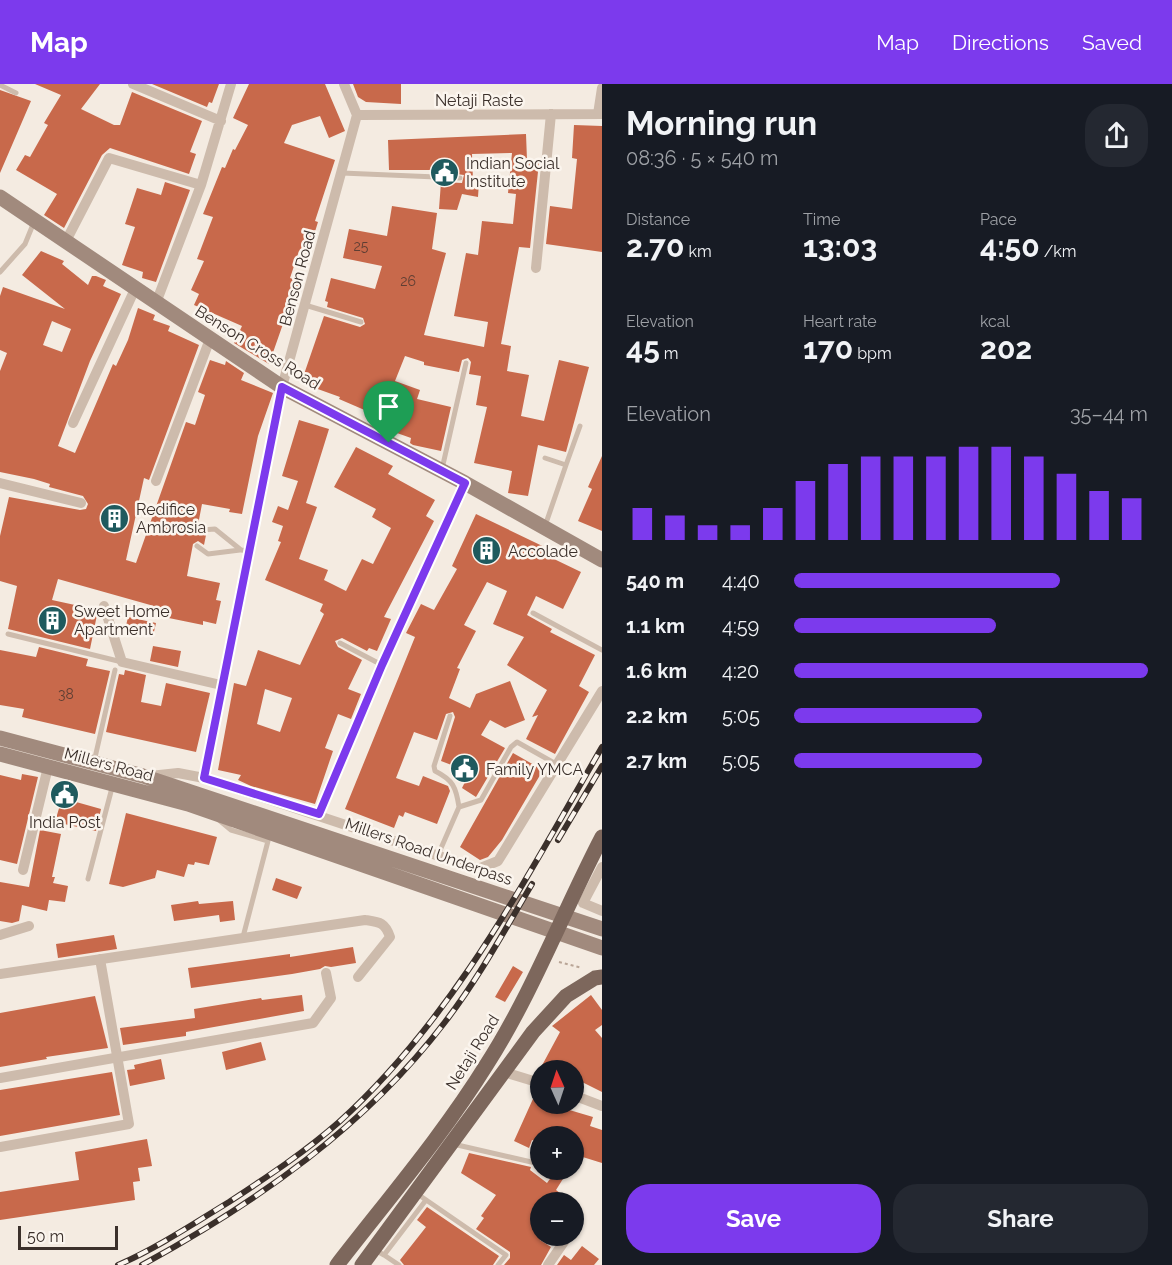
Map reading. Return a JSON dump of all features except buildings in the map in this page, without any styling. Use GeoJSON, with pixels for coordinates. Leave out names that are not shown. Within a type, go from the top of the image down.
{"type":"FeatureCollection","features":[{"type":"Feature","properties":{"kind":"main road","name":"Benson Cross Road"},"geometry":{"type":"LineString","coordinates":[[0,197],[282,387],[465,483],[602,560]]}},
{"type":"Feature","properties":{"kind":"main road","name":"Millers Road"},"geometry":{"type":"LineString","coordinates":[[0,738],[175,786]]}},
{"type":"Feature","properties":{"kind":"main road","name":"Millers Road"},"geometry":{"type":"LineString","coordinates":[[0,754],[113,783],[208,812]]}},
{"type":"Feature","properties":{"kind":"main road","name":"Millers Road Underpass"},"geometry":{"type":"LineString","coordinates":[[175,786],[602,929]]}},
{"type":"Feature","properties":{"kind":"main road","name":"Millers Road Underpass"},"geometry":{"type":"LineString","coordinates":[[208,812],[602,948]]}},
{"type":"Feature","properties":{"kind":"main road","name":"Netaji Road"},"geometry":{"type":"LineString","coordinates":[[338,1265],[458,1109],[515,1018],[547,954],[567,903],[602,837]]}},
{"type":"Feature","properties":{"kind":"main road","name":"Netaji Road"},"geometry":{"type":"LineString","coordinates":[[362,1265],[379,1252],[421,1197],[451,1144],[533,1032],[566,996],[595,978],[597,974]]}},
{"type":"Feature","properties":{"kind":"street"},"geometry":{"type":"LineString","coordinates":[[133,84],[221,121]]}},
{"type":"Feature","properties":{"kind":"street"},"geometry":{"type":"LineString","coordinates":[[156,303],[201,185],[231,84]]}},
{"type":"Feature","properties":{"kind":"street"},"geometry":{"type":"LineString","coordinates":[[344,84],[357,115]]}},
{"type":"Feature","properties":{"kind":"street"},"geometry":{"type":"LineString","coordinates":[[600,114],[602,88]]}},
{"type":"Feature","properties":{"kind":"street"},"geometry":{"type":"LineString","coordinates":[[536,268],[551,114]]}},
{"type":"Feature","properties":{"kind":"street","name":"Netaji Raste"},"geometry":{"type":"LineString","coordinates":[[357,115],[600,114]]}},
{"type":"Feature","properties":{"kind":"street","name":"Benson Road"},"geometry":{"type":"LineString","coordinates":[[204,778],[245,551],[282,387],[357,115]]}},
{"type":"Feature","properties":{"kind":"street"},"geometry":{"type":"LineString","coordinates":[[66,242],[109,158],[201,185]]}},
{"type":"Feature","properties":{"kind":"street"},"geometry":{"type":"LineString","coordinates":[[73,423],[135,289]]}},
{"type":"Feature","properties":{"kind":"street"},"geometry":{"type":"LineString","coordinates":[[156,481],[210,339]]}},
{"type":"Feature","properties":{"kind":"street"},"geometry":{"type":"LineString","coordinates":[[0,483],[81,503]]}},
{"type":"Feature","properties":{"kind":"street"},"geometry":{"type":"LineString","coordinates":[[319,814],[382,665],[465,483]]}},
{"type":"Feature","properties":{"kind":"street"},"geometry":{"type":"LineString","coordinates":[[104,606],[119,666],[221,685]]}},
{"type":"Feature","properties":{"kind":"street"},"geometry":{"type":"LineString","coordinates":[[143,776],[178,773],[204,778],[319,814],[478,869],[498,861],[602,691]]}},
{"type":"Feature","properties":{"kind":"street"},"geometry":{"type":"LineString","coordinates":[[22,870],[48,767]]}},
{"type":"Feature","properties":{"kind":"street"},"geometry":{"type":"LineString","coordinates":[[602,867],[583,903],[602,911]]}},
{"type":"Feature","properties":{"kind":"street"},"geometry":{"type":"LineString","coordinates":[[0,974],[365,920],[381,922],[387,927],[390,937],[358,977]]}},
{"type":"Feature","properties":{"kind":"street"},"geometry":{"type":"LineString","coordinates":[[0,935],[29,926]]}},
{"type":"Feature","properties":{"kind":"street"},"geometry":{"type":"LineString","coordinates":[[0,1147],[129,1124],[100,959]]}},
{"type":"Feature","properties":{"kind":"street"},"geometry":{"type":"LineString","coordinates":[[0,1078],[313,1023],[331,998],[326,973]]}},
{"type":"Feature","properties":{"kind":"street"},"geometry":{"type":"LineString","coordinates":[[504,1072],[530,1080]]}},
{"type":"Feature","properties":{"kind":"street"},"geometry":{"type":"LineString","coordinates":[[584,1099],[602,1106]]}},
{"type":"Feature","properties":{"kind":"street"},"geometry":{"type":"LineString","coordinates":[[548,1265],[561,1246]]}},
{"type":"Feature","properties":{"kind":"lane"},"geometry":{"type":"LineString","coordinates":[[0,86],[16,93]]}},
{"type":"Feature","properties":{"kind":"lane"},"geometry":{"type":"LineString","coordinates":[[340,172],[460,178]]}},
{"type":"Feature","properties":{"kind":"lane"},"geometry":{"type":"LineString","coordinates":[[0,272],[25,244],[34,221]]}},
{"type":"Feature","properties":{"kind":"lane"},"geometry":{"type":"LineString","coordinates":[[305,305],[361,322]]}},
{"type":"Feature","properties":{"kind":"lane"},"geometry":{"type":"LineString","coordinates":[[442,471],[466,363]]}},
{"type":"Feature","properties":{"kind":"lane"},"geometry":{"type":"LineString","coordinates":[[545,528],[580,426]]}},
{"type":"Feature","properties":{"kind":"lane"},"geometry":{"type":"LineString","coordinates":[[545,458],[566,465]]}},
{"type":"Feature","properties":{"kind":"lane"},"geometry":{"type":"LineString","coordinates":[[202,530],[214,529],[245,551]]}},
{"type":"Feature","properties":{"kind":"lane"},"geometry":{"type":"LineString","coordinates":[[197,546],[208,554],[245,551]]}},
{"type":"Feature","properties":{"kind":"lane"},"geometry":{"type":"LineString","coordinates":[[533,613],[602,650]]}},
{"type":"Feature","properties":{"kind":"lane"},"geometry":{"type":"LineString","coordinates":[[8,634],[119,666],[93,763]]}},
{"type":"Feature","properties":{"kind":"lane"},"geometry":{"type":"LineString","coordinates":[[340,643],[382,665]]}},
{"type":"Feature","properties":{"kind":"lane"},"geometry":{"type":"LineString","coordinates":[[438,855],[459,807],[456,789],[449,778],[435,771],[434,766],[450,716]]}},
{"type":"Feature","properties":{"kind":"lane"},"geometry":{"type":"LineString","coordinates":[[459,807],[481,800],[511,747],[517,742],[556,764]]}},
{"type":"Feature","properties":{"kind":"lane"},"geometry":{"type":"LineString","coordinates":[[88,879],[113,783]]}},
{"type":"Feature","properties":{"kind":"lane"},"geometry":{"type":"LineString","coordinates":[[208,812],[231,830],[268,841],[243,938]]}},
{"type":"Feature","properties":{"kind":"lane"},"geometry":{"type":"LineString","coordinates":[[451,1144],[530,1162]]}},
{"type":"Feature","properties":{"kind":"lane"},"geometry":{"type":"LineString","coordinates":[[421,1197],[506,1255],[498,1265]]}},
{"type":"Feature","properties":{"kind":"lane"},"geometry":{"type":"LineString","coordinates":[[379,1252],[399,1265]]}},
{"type":"Feature","properties":{"kind":"path"},"geometry":{"type":"LineString","coordinates":[[547,954],[597,974]]}},
{"type":"Feature","properties":{"kind":"railway"},"geometry":{"type":"LineString","coordinates":[[118,1265],[188,1227],[286,1164],[339,1122],[380,1081],[418,1038],[485,945],[602,747]]}},
{"type":"Feature","properties":{"kind":"railway"},"geometry":{"type":"LineString","coordinates":[[558,840],[602,766]]}},
{"type":"Feature","properties":{"kind":"railway"},"geometry":{"type":"LineString","coordinates":[[142,1265],[185,1241],[267,1188],[307,1159],[380,1095],[414,1060],[445,1022],[491,954],[532,884]]}},
{"type":"Feature","properties":{"kind":"place","name":"Indian Social Institute"},"geometry":{"type":"Point","coordinates":[445,172]}},
{"type":"Feature","properties":{"kind":"place","name":"Redifice Ambrosia"},"geometry":{"type":"Point","coordinates":[115,518]}},
{"type":"Feature","properties":{"kind":"place","name":"Accolade"},"geometry":{"type":"Point","coordinates":[487,551]}},
{"type":"Feature","properties":{"kind":"place","name":"Sweet Home Apartment"},"geometry":{"type":"Point","coordinates":[53,620]}},
{"type":"Feature","properties":{"kind":"place","name":"Family YMCA"},"geometry":{"type":"Point","coordinates":[465,769]}},
{"type":"Feature","properties":{"kind":"place","name":"India Post"},"geometry":{"type":"Point","coordinates":[65,794]}},
{"type":"Feature","properties":{"kind":"route"},"geometry":{"type":"LineString","coordinates":[[282,387],[389,443],[465,483],[382,665],[319,814],[204,778],[282,387]]}}]}
